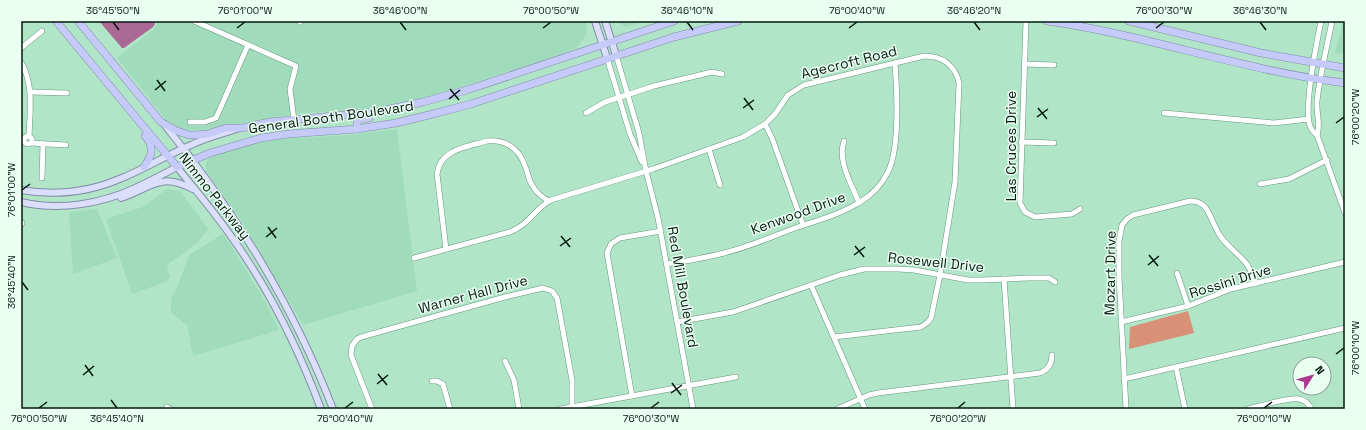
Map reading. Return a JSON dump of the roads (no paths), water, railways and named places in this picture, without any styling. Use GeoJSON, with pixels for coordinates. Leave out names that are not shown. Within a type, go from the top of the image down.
{"type":"FeatureCollection","features":[{"type":"Feature","properties":{"kind":"highway","name":"Nimmo Parkway"},"geometry":{"type":"LineString","coordinates":[[56,21],[177,167]]}},
{"type":"Feature","properties":{"kind":"highway","name":"Nimmo Parkway"},"geometry":{"type":"LineString","coordinates":[[78,21],[162,122]]}},
{"type":"Feature","properties":{"kind":"highway","name":"General Booth Boulevard"},"geometry":{"type":"LineString","coordinates":[[242,128],[270,122],[362,114],[423,102],[467,90],[674,21]]}},
{"type":"Feature","properties":{"kind":"highway","name":"General Booth Boulevard"},"geometry":{"type":"LineString","coordinates":[[177,167],[191,160],[225,148],[262,138],[357,129],[411,119],[471,104],[616,55],[674,37],[738,21]]}},
{"type":"Feature","properties":{"kind":"highway"},"geometry":{"type":"LineString","coordinates":[[1047,21],[1118,34],[1274,71],[1345,83]]}},
{"type":"Feature","properties":{"kind":"highway"},"geometry":{"type":"LineString","coordinates":[[1128,21],[1261,53],[1345,68]]}},
{"type":"Feature","properties":{"kind":"highway"},"geometry":{"type":"LineString","coordinates":[[108,84],[119,105],[152,147],[151,156],[144,168]]}},
{"type":"Feature","properties":{"kind":"highway"},"geometry":{"type":"LineString","coordinates":[[357,129],[357,122],[361,119],[387,115],[404,106]]}},
{"type":"Feature","properties":{"kind":"highway"},"geometry":{"type":"LineString","coordinates":[[162,122],[178,132],[189,135],[204,135],[226,128],[242,128]]}},
{"type":"Feature","properties":{"kind":"main road"},"geometry":{"type":"LineString","coordinates":[[595,21],[607,58]]}},
{"type":"Feature","properties":{"kind":"main road"},"geometry":{"type":"LineString","coordinates":[[605,21],[616,55]]}},
{"type":"Feature","properties":{"kind":"main road","name":"Nimmo Parkway"},"geometry":{"type":"LineString","coordinates":[[162,122],[241,228],[278,292],[305,344],[333,409]]}},
{"type":"Feature","properties":{"kind":"main road","name":"General Booth Boulevard"},"geometry":{"type":"LineString","coordinates":[[21,190],[54,193],[80,191],[109,184],[182,148],[242,128]]}},
{"type":"Feature","properties":{"kind":"main road","name":"Nimmo Parkway"},"geometry":{"type":"LineString","coordinates":[[177,167],[233,238],[267,293],[293,343],[321,409]]}},
{"type":"Feature","properties":{"kind":"main road","name":"General Booth Boulevard"},"geometry":{"type":"LineString","coordinates":[[21,202],[40,206],[66,206],[104,199],[136,188],[177,167]]}},
{"type":"Feature","properties":{"kind":"main road"},"geometry":{"type":"LineString","coordinates":[[104,199],[116,200],[162,181],[176,182],[194,189]]}},
{"type":"Feature","properties":{"kind":"street"},"geometry":{"type":"LineString","coordinates":[[194,21],[296,66],[290,89],[294,120]]}},
{"type":"Feature","properties":{"kind":"street","name":"Las Cruces Drive"},"geometry":{"type":"LineString","coordinates":[[1026,21],[1019,199],[1022,208],[1031,216],[1040,217],[1072,214],[1080,209]]}},
{"type":"Feature","properties":{"kind":"street"},"geometry":{"type":"LineString","coordinates":[[1321,21],[1308,99],[1309,119],[1310,127],[1317,135],[1345,213]]}},
{"type":"Feature","properties":{"kind":"street"},"geometry":{"type":"LineString","coordinates":[[1317,135],[1320,128],[1317,103],[1332,21]]}},
{"type":"Feature","properties":{"kind":"street"},"geometry":{"type":"LineString","coordinates":[[21,48],[42,31]]}},
{"type":"Feature","properties":{"kind":"street"},"geometry":{"type":"LineString","coordinates":[[190,122],[205,122],[216,118],[248,45]]}},
{"type":"Feature","properties":{"kind":"street","name":"Red Mill Boulevard"},"geometry":{"type":"LineString","coordinates":[[616,55],[639,133],[646,171],[661,231],[693,409]]}},
{"type":"Feature","properties":{"kind":"street","name":"Agecroft Road"},"geometry":{"type":"LineString","coordinates":[[414,258],[510,232],[528,221],[542,206],[549,201],[646,171],[743,137],[765,124],[775,114],[788,95],[800,86],[814,81],[924,56],[943,59],[952,66],[959,83],[955,182],[932,315],[925,325],[909,329],[834,338]]}},
{"type":"Feature","properties":{"kind":"street","name":"Red Mill Boulevard"},"geometry":{"type":"LineString","coordinates":[[607,58],[630,134],[646,171]]}},
{"type":"Feature","properties":{"kind":"street"},"geometry":{"type":"LineString","coordinates":[[21,62],[26,71],[31,92],[29,137],[32,139],[31,143]]}},
{"type":"Feature","properties":{"kind":"street","name":"Kenwood Drive"},"geometry":{"type":"LineString","coordinates":[[667,264],[725,253],[832,215],[859,203],[872,193],[879,186],[889,171],[893,160],[896,132],[896,63]]}},
{"type":"Feature","properties":{"kind":"street"},"geometry":{"type":"LineString","coordinates":[[1024,64],[1054,65]]}},
{"type":"Feature","properties":{"kind":"street"},"geometry":{"type":"LineString","coordinates":[[586,113],[605,102],[654,86],[712,72],[722,74]]}},
{"type":"Feature","properties":{"kind":"street"},"geometry":{"type":"LineString","coordinates":[[31,92],[67,93]]}},
{"type":"Feature","properties":{"kind":"street"},"geometry":{"type":"LineString","coordinates":[[1164,113],[1274,123],[1309,119]]}},
{"type":"Feature","properties":{"kind":"street"},"geometry":{"type":"LineString","coordinates":[[765,124],[772,138],[803,225]]}},
{"type":"Feature","properties":{"kind":"street"},"geometry":{"type":"LineString","coordinates":[[29,137],[25,138],[23,141],[28,144],[66,145]]}},
{"type":"Feature","properties":{"kind":"street"},"geometry":{"type":"LineString","coordinates":[[446,249],[437,174],[442,159],[451,152],[487,141],[493,140],[505,142],[515,148],[519,153],[532,184],[540,195],[549,201]]}},
{"type":"Feature","properties":{"kind":"street"},"geometry":{"type":"LineString","coordinates":[[844,141],[841,153],[842,158],[859,203]]}},
{"type":"Feature","properties":{"kind":"street"},"geometry":{"type":"LineString","coordinates":[[1021,142],[1054,143]]}},
{"type":"Feature","properties":{"kind":"street"},"geometry":{"type":"LineString","coordinates":[[42,178],[43,144]]}},
{"type":"Feature","properties":{"kind":"street"},"geometry":{"type":"LineString","coordinates":[[709,149],[720,185]]}},
{"type":"Feature","properties":{"kind":"street"},"geometry":{"type":"LineString","coordinates":[[1260,184],[1289,179],[1326,160]]}},
{"type":"Feature","properties":{"kind":"street","name":"Mozart Drive"},"geometry":{"type":"LineString","coordinates":[[1126,409],[1119,277],[1121,229],[1124,221],[1133,215],[1190,201],[1195,201],[1202,204],[1208,212],[1221,238],[1241,256],[1249,266],[1255,284]]}},
{"type":"Feature","properties":{"kind":"street"},"geometry":{"type":"LineString","coordinates":[[632,396],[607,253],[611,244],[620,238],[661,231]]}},
{"type":"Feature","properties":{"kind":"street","name":"Rossini Drive"},"geometry":{"type":"LineString","coordinates":[[1121,322],[1188,306],[1224,292],[1345,262]]}},
{"type":"Feature","properties":{"kind":"street","name":"Rosewell Drive"},"geometry":{"type":"LineString","coordinates":[[677,322],[733,312],[840,275],[864,270],[898,269],[940,274],[968,280],[1049,278],[1055,282]]}},
{"type":"Feature","properties":{"kind":"street"},"geometry":{"type":"LineString","coordinates":[[1177,273],[1188,306]]}},
{"type":"Feature","properties":{"kind":"street"},"geometry":{"type":"LineString","coordinates":[[1004,280],[1014,409]]}},
{"type":"Feature","properties":{"kind":"street"},"geometry":{"type":"LineString","coordinates":[[811,285],[864,409]]}},
{"type":"Feature","properties":{"kind":"street","name":"Warner Hall Drive"},"geometry":{"type":"LineString","coordinates":[[372,409],[352,355],[352,346],[357,339],[404,324],[544,288],[552,291],[557,298],[572,380],[572,408]]}},
{"type":"Feature","properties":{"kind":"street"},"geometry":{"type":"LineString","coordinates":[[1124,379],[1345,328]]}},
{"type":"Feature","properties":{"kind":"street"},"geometry":{"type":"LineString","coordinates":[[837,409],[878,393],[1040,373],[1046,370],[1051,364],[1052,355]]}},
{"type":"Feature","properties":{"kind":"street"},"geometry":{"type":"LineString","coordinates":[[505,361],[514,380],[519,409]]}},
{"type":"Feature","properties":{"kind":"street"},"geometry":{"type":"LineString","coordinates":[[1176,367],[1186,409]]}},
{"type":"Feature","properties":{"kind":"street"},"geometry":{"type":"LineString","coordinates":[[560,409],[736,377]]}},
{"type":"Feature","properties":{"kind":"street"},"geometry":{"type":"LineString","coordinates":[[432,381],[437,381],[443,384],[450,409]]}},
{"type":"Feature","properties":{"kind":"street"},"geometry":{"type":"LineString","coordinates":[[1248,409],[1294,398],[1307,402],[1311,409]]}}]}
